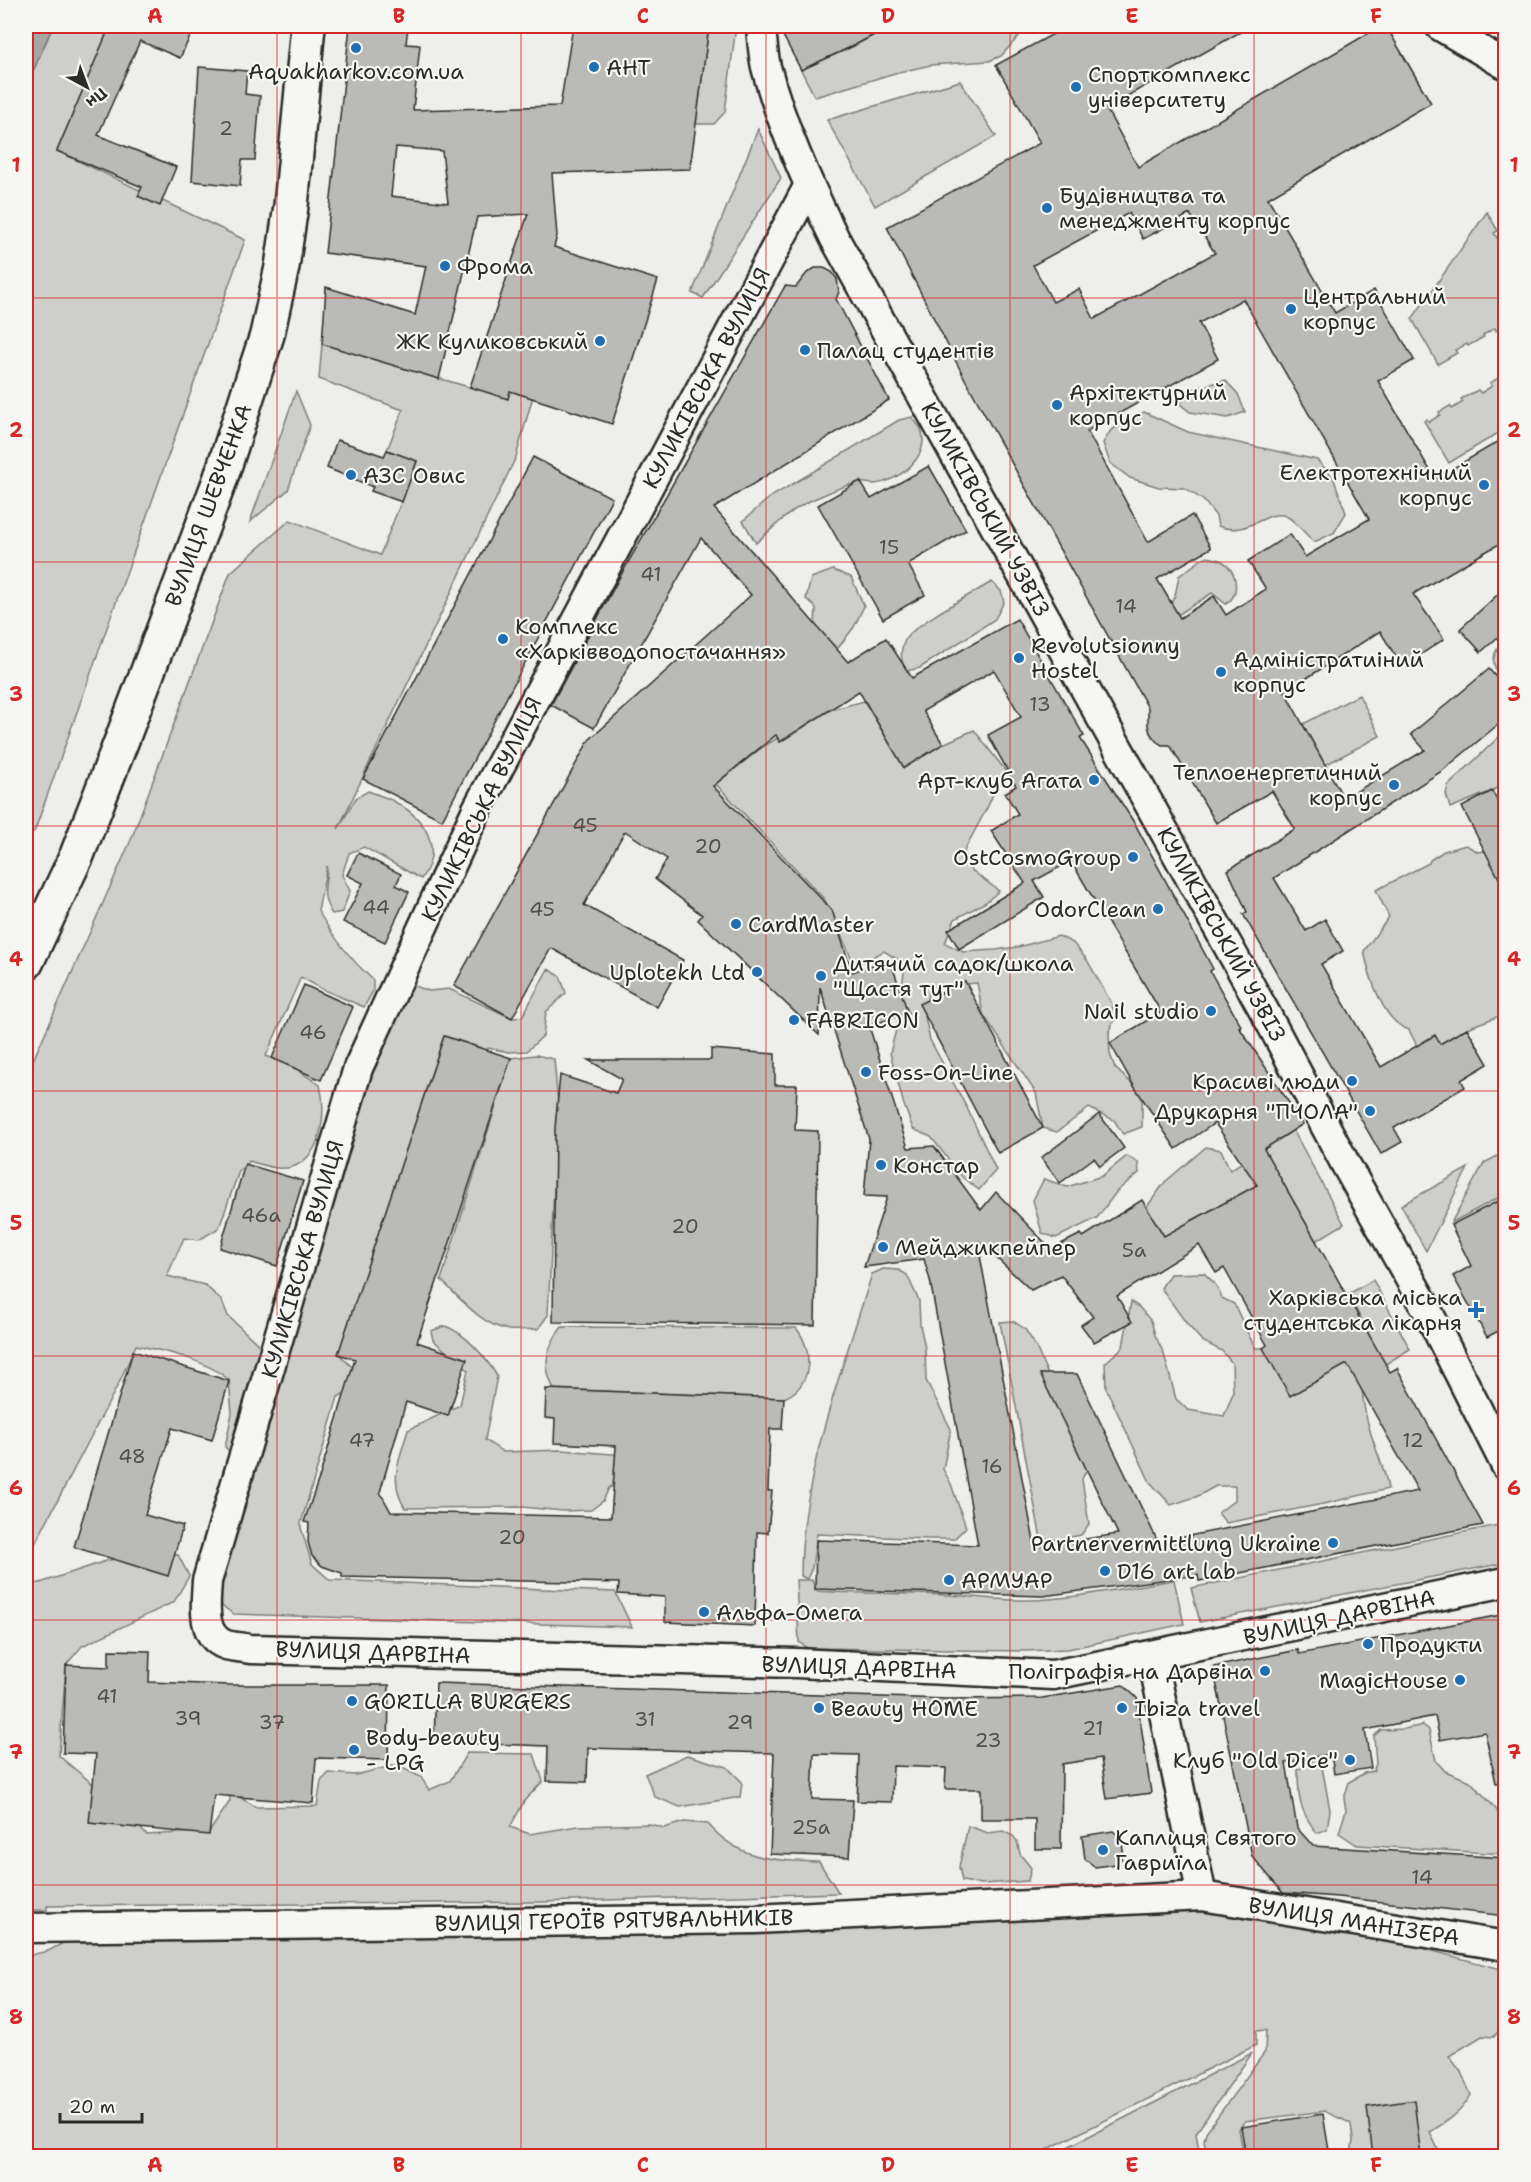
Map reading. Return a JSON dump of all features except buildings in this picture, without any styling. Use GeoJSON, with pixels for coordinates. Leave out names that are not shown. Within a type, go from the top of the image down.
{"type":"FeatureCollection","features":[{"type":"Feature","properties":{"kind":"main road","name":"ВУЛИЦЯ ШЕВЧЕНКА"},"geometry":{"type":"LineString","coordinates":[[26,963],[77,855],[123,737],[220,480],[267,335],[282,267],[291,206],[308,26]]}},
{"type":"Feature","properties":{"kind":"street"},"geometry":{"type":"LineString","coordinates":[[761,26],[766,66],[809,185]]}},
{"type":"Feature","properties":{"kind":"street"},"geometry":{"type":"LineString","coordinates":[[1440,26],[1506,64]]}},
{"type":"Feature","properties":{"kind":"street","name":"КУЛИКІВСЬКИЙ УЗВІЗ"},"geometry":{"type":"LineString","coordinates":[[809,185],[835,239],[1268,1016],[1346,1165],[1424,1304],[1506,1466]]}},
{"type":"Feature","properties":{"kind":"street","name":"КУЛИКІВСЬКА ВУЛИЦЯ"},"geometry":{"type":"LineString","coordinates":[[209,1630],[205,1610],[207,1581],[358,1068],[477,808],[809,185]]}},
{"type":"Feature","properties":{"kind":"street","name":"ВУЛИЦЯ ДАРВІНА"},"geometry":{"type":"LineString","coordinates":[[209,1630],[224,1644],[250,1649],[796,1663],[1053,1675],[1506,1582]]}},
{"type":"Feature","properties":{"kind":"street"},"geometry":{"type":"LineString","coordinates":[[1152,1656],[1202,1896]]}},
{"type":"Feature","properties":{"kind":"street","name":"ВУЛИЦЯ ГЕРОЇВ РЯТУВАЛЬНИКІВ"},"geometry":{"type":"LineString","coordinates":[[26,1928],[756,1919],[1202,1896]]}},
{"type":"Feature","properties":{"kind":"street","name":"ВУЛИЦЯ МАНІЗЕРА"},"geometry":{"type":"LineString","coordinates":[[1202,1896],[1506,1946]]}},
{"type":"Feature","properties":{"kind":"shaded area"},"geometry":{"type":"Polygon","coordinates":[[[26,26],[53,26],[26,87],[26,26]]]}},
{"type":"Feature","properties":{"kind":"shaded area"},"geometry":{"type":"Polygon","coordinates":[[[53,26],[110,26],[57,151],[245,240],[35,830],[26,842],[26,87],[53,26]]]}},
{"type":"Feature","properties":{"kind":"shaded area"},"geometry":{"type":"Polygon","coordinates":[[[709,26],[736,26],[725,112],[714,124],[696,124],[709,26]]]}},
{"type":"Feature","properties":{"kind":"shaded area"},"geometry":{"type":"Polygon","coordinates":[[[891,26],[947,26],[945,29],[961,26],[1028,26],[1001,56],[989,61],[931,65],[895,73],[815,97],[801,70],[891,26]]]}},
{"type":"Feature","properties":{"kind":"shaded area"},"geometry":{"type":"Polygon","coordinates":[[[960,81],[996,136],[875,206],[827,120],[960,81]]]}},
{"type":"Feature","properties":{"kind":"shaded area"},"geometry":{"type":"Polygon","coordinates":[[[758,129],[781,178],[703,298],[692,293],[758,129]]]}},
{"type":"Feature","properties":{"kind":"shaded area"},"geometry":{"type":"Polygon","coordinates":[[[1487,212],[1498,231],[1494,233],[1501,244],[1505,243],[1505,326],[1496,331],[1495,328],[1468,346],[1467,344],[1455,350],[1457,353],[1438,364],[1412,319],[1487,212]]]}},
{"type":"Feature","properties":{"kind":"shaded area"},"geometry":{"type":"Polygon","coordinates":[[[322,344],[479,390],[484,381],[533,396],[516,457],[338,829],[356,798],[368,791],[392,800],[415,817],[428,835],[431,856],[421,879],[364,847],[349,853],[342,875],[350,891],[342,912],[332,914],[325,895],[327,866],[318,911],[342,947],[373,980],[373,991],[364,1007],[322,989],[301,977],[266,1056],[296,1069],[320,1085],[323,1107],[321,1130],[317,1142],[305,1160],[290,1168],[272,1167],[249,1161],[239,1171],[219,1228],[199,1240],[184,1238],[167,1276],[205,1285],[222,1301],[228,1316],[261,1347],[235,1457],[225,1447],[232,1413],[229,1380],[197,1362],[136,1345],[119,1383],[26,1561],[26,1076],[131,840],[230,573],[290,520],[380,555],[417,462],[387,450],[403,410],[319,379],[322,344]]]}},
{"type":"Feature","properties":{"kind":"shaded area"},"geometry":{"type":"Polygon","coordinates":[[[1505,374],[1505,429],[1449,463],[1424,421],[1427,419],[1429,422],[1440,415],[1439,412],[1450,406],[1452,409],[1463,402],[1461,399],[1478,390],[1481,393],[1492,386],[1490,383],[1505,374]]]}},
{"type":"Feature","properties":{"kind":"shaded area"},"geometry":{"type":"Polygon","coordinates":[[[1225,380],[1238,394],[1245,412],[1228,418],[1190,412],[1180,404],[1190,390],[1225,380]]]}},
{"type":"Feature","properties":{"kind":"shaded area"},"geometry":{"type":"Polygon","coordinates":[[[296,391],[310,425],[288,490],[250,522],[296,391]]]}},
{"type":"Feature","properties":{"kind":"shaded area"},"geometry":{"type":"Polygon","coordinates":[[[1144,412],[1188,432],[1317,460],[1333,477],[1346,513],[1334,533],[1314,542],[1286,516],[1271,516],[1238,528],[1228,529],[1218,526],[1216,516],[1204,501],[1185,488],[1159,487],[1130,478],[1110,463],[1103,443],[1111,430],[1144,412]]]}},
{"type":"Feature","properties":{"kind":"shaded area"},"geometry":{"type":"Polygon","coordinates":[[[912,417],[921,430],[923,442],[916,460],[901,474],[874,484],[855,483],[804,504],[756,543],[743,521],[769,498],[899,420],[912,417]]]}},
{"type":"Feature","properties":{"kind":"shaded area"},"geometry":{"type":"Polygon","coordinates":[[[1205,557],[1220,560],[1231,570],[1236,586],[1233,596],[1226,604],[1212,593],[1176,616],[1169,607],[1175,596],[1179,576],[1205,557]]]}},
{"type":"Feature","properties":{"kind":"shaded area"},"geometry":{"type":"Polygon","coordinates":[[[833,570],[851,577],[864,606],[854,627],[826,664],[814,641],[816,608],[806,599],[811,578],[833,570]]]}},
{"type":"Feature","properties":{"kind":"shaded area"},"geometry":{"type":"Polygon","coordinates":[[[992,582],[1001,591],[1004,602],[995,619],[920,668],[906,671],[902,652],[905,640],[910,634],[931,618],[992,582]]]}},
{"type":"Feature","properties":{"kind":"shaded area"},"geometry":{"type":"Polygon","coordinates":[[[1505,638],[1505,686],[1495,667],[1494,656],[1505,638]]]}},
{"type":"Feature","properties":{"kind":"shaded area"},"geometry":{"type":"Polygon","coordinates":[[[1359,695],[1380,736],[1325,765],[1303,724],[1359,695]]]}},
{"type":"Feature","properties":{"kind":"shaded area"},"geometry":{"type":"Polygon","coordinates":[[[864,701],[904,767],[943,744],[974,730],[1009,775],[996,787],[964,851],[969,868],[999,891],[986,902],[955,919],[945,943],[963,952],[1018,947],[1059,936],[1073,943],[1087,960],[1112,1004],[1114,1020],[1109,1032],[1110,1054],[1115,1068],[1142,1093],[1142,1127],[1123,1134],[1114,1120],[1089,1108],[1057,1132],[1043,1128],[1036,1093],[983,1014],[977,983],[930,987],[924,1012],[930,1040],[967,1108],[996,1170],[979,1190],[963,1178],[931,1137],[913,1129],[890,1053],[897,1026],[905,964],[884,951],[855,966],[825,900],[716,784],[777,738],[780,742],[830,710],[864,701]]]}},
{"type":"Feature","properties":{"kind":"shaded area"},"geometry":{"type":"Polygon","coordinates":[[[1505,731],[1505,782],[1492,791],[1450,808],[1446,794],[1448,786],[1505,731]]]}},
{"type":"Feature","properties":{"kind":"shaded area"},"geometry":{"type":"Polygon","coordinates":[[[1466,845],[1478,852],[1484,851],[1505,867],[1505,1014],[1467,1028],[1440,1044],[1417,1046],[1409,1030],[1400,1026],[1385,1008],[1366,961],[1364,951],[1389,917],[1376,890],[1429,863],[1444,851],[1466,845]]]}},
{"type":"Feature","properties":{"kind":"shaded area"},"geometry":{"type":"Polygon","coordinates":[[[548,969],[560,976],[566,993],[546,1012],[543,1036],[527,1051],[509,1052],[488,1048],[487,1050],[444,1036],[339,1354],[351,1366],[371,1371],[355,1387],[338,1397],[301,1528],[312,1564],[330,1580],[615,1592],[632,1627],[234,1614],[222,1606],[213,1594],[370,1077],[412,985],[429,991],[449,989],[512,1018],[522,1017],[548,969]]]}},
{"type":"Feature","properties":{"kind":"shaded area"},"geometry":{"type":"Polygon","coordinates":[[[536,1055],[554,1059],[558,1104],[548,1315],[538,1329],[509,1330],[480,1317],[441,1280],[511,1058],[536,1055]]]}},
{"type":"Feature","properties":{"kind":"shaded area"},"geometry":{"type":"Polygon","coordinates":[[[1293,1130],[1344,1224],[1316,1241],[1278,1174],[1187,1223],[1167,1241],[1146,1208],[1165,1182],[1206,1147],[1221,1150],[1230,1170],[1293,1130]]]}},
{"type":"Feature","properties":{"kind":"shaded area"},"geometry":{"type":"Polygon","coordinates":[[[1505,1152],[1505,1194],[1451,1223],[1484,1163],[1505,1152]]]}},
{"type":"Feature","properties":{"kind":"shaded area"},"geometry":{"type":"Polygon","coordinates":[[[1127,1156],[1138,1162],[1139,1173],[1117,1191],[1097,1218],[1056,1238],[1042,1233],[1033,1200],[1044,1179],[1067,1187],[1102,1176],[1127,1156]]]}},
{"type":"Feature","properties":{"kind":"shaded area"},"geometry":{"type":"Polygon","coordinates":[[[1468,1168],[1426,1251],[1401,1205],[1468,1168]]]}},
{"type":"Feature","properties":{"kind":"shaded area"},"geometry":{"type":"Polygon","coordinates":[[[883,1269],[899,1270],[907,1275],[919,1301],[920,1325],[925,1348],[926,1380],[951,1429],[943,1469],[951,1484],[966,1527],[954,1539],[817,1534],[812,1568],[807,1579],[801,1576],[803,1538],[808,1499],[825,1423],[872,1274],[883,1269]]]}},
{"type":"Feature","properties":{"kind":"shaded area"},"geometry":{"type":"Polygon","coordinates":[[[1204,1273],[1215,1284],[1222,1298],[1234,1304],[1255,1348],[1376,1348],[1348,1294],[1373,1280],[1410,1349],[1358,1381],[1362,1382],[1367,1420],[1388,1489],[1226,1523],[1218,1513],[1235,1500],[1235,1486],[1216,1486],[1198,1496],[1171,1505],[1150,1482],[1106,1388],[1105,1363],[1123,1347],[1131,1302],[1139,1307],[1151,1321],[1164,1354],[1176,1399],[1188,1410],[1224,1416],[1233,1393],[1232,1363],[1222,1351],[1202,1341],[1161,1288],[1170,1274],[1204,1273]]]}},
{"type":"Feature","properties":{"kind":"shaded area"},"geometry":{"type":"Polygon","coordinates":[[[1013,1321],[1025,1329],[1035,1345],[1064,1411],[1096,1462],[1086,1471],[1082,1479],[1089,1524],[1081,1535],[1055,1540],[1041,1539],[1000,1322],[1013,1321]]]}},
{"type":"Feature","properties":{"kind":"shaded area"},"geometry":{"type":"Polygon","coordinates":[[[445,1326],[468,1340],[497,1376],[485,1440],[503,1452],[562,1450],[750,1465],[620,1481],[609,1488],[603,1501],[591,1510],[563,1511],[522,1507],[405,1508],[397,1488],[396,1478],[408,1430],[460,1405],[468,1370],[433,1340],[431,1331],[445,1326]]]}},
{"type":"Feature","properties":{"kind":"shaded area"},"geometry":{"type":"Polygon","coordinates":[[[562,1327],[796,1328],[806,1346],[808,1367],[801,1385],[794,1393],[784,1398],[554,1389],[548,1372],[547,1357],[552,1342],[562,1327]]]}},
{"type":"Feature","properties":{"kind":"shaded area"},"geometry":{"type":"Polygon","coordinates":[[[1503,1524],[1505,1563],[1200,1622],[1191,1588],[1503,1524]]]}},
{"type":"Feature","properties":{"kind":"shaded area"},"geometry":{"type":"Polygon","coordinates":[[[155,1550],[178,1555],[189,1576],[174,1602],[82,1646],[66,1665],[59,1756],[105,1794],[147,1835],[210,1831],[230,1801],[229,1791],[256,1807],[317,1806],[321,1781],[329,1773],[355,1775],[396,1765],[421,1777],[429,1790],[450,1781],[467,1753],[534,1754],[543,1781],[525,1800],[510,1827],[530,1834],[578,1826],[650,1824],[664,1828],[684,1822],[708,1824],[720,1836],[745,1852],[773,1859],[819,1862],[839,1893],[540,1902],[47,1906],[47,1910],[26,1910],[26,1585],[40,1583],[106,1561],[155,1550]]]}},
{"type":"Feature","properties":{"kind":"shaded area"},"geometry":{"type":"Polygon","coordinates":[[[796,1580],[812,1580],[816,1591],[1018,1600],[1064,1597],[1174,1580],[1184,1624],[1068,1649],[1025,1651],[808,1648],[799,1642],[796,1580]]]}},
{"type":"Feature","properties":{"kind":"shaded area"},"geometry":{"type":"Polygon","coordinates":[[[1423,1725],[1429,1730],[1436,1761],[1445,1771],[1470,1781],[1496,1809],[1505,1825],[1505,1854],[1357,1845],[1339,1833],[1346,1810],[1344,1799],[1349,1782],[1364,1773],[1373,1771],[1376,1764],[1374,1736],[1381,1730],[1423,1725]]]}},
{"type":"Feature","properties":{"kind":"shaded area"},"geometry":{"type":"Polygon","coordinates":[[[687,1755],[727,1767],[742,1782],[740,1797],[680,1807],[655,1797],[645,1774],[687,1755]]]}},
{"type":"Feature","properties":{"kind":"shaded area"},"geometry":{"type":"Polygon","coordinates":[[[1320,1756],[1330,1810],[1327,1829],[1317,1833],[1303,1810],[1298,1788],[1298,1770],[1320,1756]]]}},
{"type":"Feature","properties":{"kind":"shaded area"},"geometry":{"type":"Polygon","coordinates":[[[968,1826],[988,1833],[1003,1831],[1013,1836],[1017,1841],[1020,1854],[1031,1868],[1028,1881],[981,1884],[962,1881],[959,1867],[968,1826]]]}},
{"type":"Feature","properties":{"kind":"shaded area"},"geometry":{"type":"Polygon","coordinates":[[[1258,1905],[1505,1970],[1506,2021],[1494,2037],[1482,2036],[1449,2056],[1461,2072],[1471,2095],[1463,2107],[1430,2132],[1441,2156],[1351,2156],[1353,2140],[1351,2124],[1325,2111],[1245,2121],[1239,2129],[1244,2156],[1207,2156],[1204,2140],[1206,2132],[1265,2052],[1266,2030],[1256,2031],[1256,2045],[1034,2156],[26,2156],[26,1956],[48,1951],[94,1927],[1258,1905]]]}},
{"type":"Feature","properties":{"kind":"shaded area"},"geometry":{"type":"Polygon","coordinates":[[[1252,2053],[1196,2133],[1200,2156],[1050,2156],[1252,2053]]]}},
{"type":"Feature","properties":{"kind":"place","name":"Aquakharkov.com.ua"},"geometry":{"type":"Point","coordinates":[356,48]}},
{"type":"Feature","properties":{"kind":"place","name":"АНТ"},"geometry":{"type":"Point","coordinates":[594,67]}},
{"type":"Feature","properties":{"kind":"place","name":"Спорткомплекс університету"},"geometry":{"type":"Point","coordinates":[1076,87]}},
{"type":"Feature","properties":{"kind":"place","name":"Будівництва та менеджменту корпус"},"geometry":{"type":"Point","coordinates":[1047,208]}},
{"type":"Feature","properties":{"kind":"place","name":"Фрома"},"geometry":{"type":"Point","coordinates":[445,266]}},
{"type":"Feature","properties":{"kind":"place","name":"Центральний корпус"},"geometry":{"type":"Point","coordinates":[1291,309]}},
{"type":"Feature","properties":{"kind":"place","name":"ЖК Куликовський"},"geometry":{"type":"Point","coordinates":[600,341]}},
{"type":"Feature","properties":{"kind":"place","name":"Палац студентів"},"geometry":{"type":"Point","coordinates":[805,350]}},
{"type":"Feature","properties":{"kind":"place","name":"Архітектурний корпус"},"geometry":{"type":"Point","coordinates":[1057,405]}},
{"type":"Feature","properties":{"kind":"place","name":"АЗС Овис"},"geometry":{"type":"Point","coordinates":[351,475]}},
{"type":"Feature","properties":{"kind":"place","name":"Електротехнічний корпус"},"geometry":{"type":"Point","coordinates":[1484,485]}},
{"type":"Feature","properties":{"kind":"place","name":"Комплекс «Харківводопостачання»"},"geometry":{"type":"Point","coordinates":[503,639]}},
{"type":"Feature","properties":{"kind":"place","name":"Revolutsionny Hostel"},"geometry":{"type":"Point","coordinates":[1019,658]}},
{"type":"Feature","properties":{"kind":"place","name":"Адміністратиіний корпус"},"geometry":{"type":"Point","coordinates":[1221,672]}},
{"type":"Feature","properties":{"kind":"place","name":"Арт-клуб Агата"},"geometry":{"type":"Point","coordinates":[1094,780]}},
{"type":"Feature","properties":{"kind":"place","name":"Теплоенергетичний корпус"},"geometry":{"type":"Point","coordinates":[1394,785]}},
{"type":"Feature","properties":{"kind":"place","name":"OstCosmoGroup"},"geometry":{"type":"Point","coordinates":[1133,857]}},
{"type":"Feature","properties":{"kind":"place","name":"OdorClean"},"geometry":{"type":"Point","coordinates":[1158,909]}},
{"type":"Feature","properties":{"kind":"place","name":"CardMaster"},"geometry":{"type":"Point","coordinates":[736,924]}},
{"type":"Feature","properties":{"kind":"place","name":"Uplotekh Ltd"},"geometry":{"type":"Point","coordinates":[757,972]}},
{"type":"Feature","properties":{"kind":"place","name":"Дитячий садок/школа \"Щастя тут\""},"geometry":{"type":"Point","coordinates":[821,976]}},
{"type":"Feature","properties":{"kind":"place","name":"Nail studio"},"geometry":{"type":"Point","coordinates":[1211,1011]}},
{"type":"Feature","properties":{"kind":"place","name":"FABRICON"},"geometry":{"type":"Point","coordinates":[794,1020]}},
{"type":"Feature","properties":{"kind":"place","name":"Foss-On-Line"},"geometry":{"type":"Point","coordinates":[866,1072]}},
{"type":"Feature","properties":{"kind":"place","name":"Красиві люди"},"geometry":{"type":"Point","coordinates":[1352,1081]}},
{"type":"Feature","properties":{"kind":"place","name":"Друкарня \"ПЧОЛА\""},"geometry":{"type":"Point","coordinates":[1370,1111]}},
{"type":"Feature","properties":{"kind":"place","name":"Констар"},"geometry":{"type":"Point","coordinates":[881,1165]}},
{"type":"Feature","properties":{"kind":"place","name":"Мейджикпейпер"},"geometry":{"type":"Point","coordinates":[883,1247]}},
{"type":"Feature","properties":{"kind":"place","name":"Харківська міська студентська лікарня"},"geometry":{"type":"Point","coordinates":[1476,1310]}},
{"type":"Feature","properties":{"kind":"place","name":"Partnervermittlung Ukraine"},"geometry":{"type":"Point","coordinates":[1333,1543]}},
{"type":"Feature","properties":{"kind":"place","name":"D16 art lab"},"geometry":{"type":"Point","coordinates":[1105,1571]}},
{"type":"Feature","properties":{"kind":"place","name":"АРМУАР"},"geometry":{"type":"Point","coordinates":[949,1580]}},
{"type":"Feature","properties":{"kind":"place","name":"Альфа-Омега"},"geometry":{"type":"Point","coordinates":[704,1612]}},
{"type":"Feature","properties":{"kind":"place","name":"Продукти"},"geometry":{"type":"Point","coordinates":[1368,1644]}},
{"type":"Feature","properties":{"kind":"place","name":"Поліграфія на Дарвіна"},"geometry":{"type":"Point","coordinates":[1265,1671]}},
{"type":"Feature","properties":{"kind":"place","name":"MagicHouse"},"geometry":{"type":"Point","coordinates":[1460,1680]}},
{"type":"Feature","properties":{"kind":"place","name":"GORILLA BURGERS"},"geometry":{"type":"Point","coordinates":[352,1701]}},
{"type":"Feature","properties":{"kind":"place","name":"Beauty HOME"},"geometry":{"type":"Point","coordinates":[819,1708]}},
{"type":"Feature","properties":{"kind":"place","name":"Ibiza travel"},"geometry":{"type":"Point","coordinates":[1122,1708]}},
{"type":"Feature","properties":{"kind":"place","name":"Body-beauty - LPG"},"geometry":{"type":"Point","coordinates":[354,1750]}},
{"type":"Feature","properties":{"kind":"place","name":"Клуб \"Old Dice\""},"geometry":{"type":"Point","coordinates":[1350,1760]}},
{"type":"Feature","properties":{"kind":"place","name":"Каплиця Святого Гавриїла"},"geometry":{"type":"Point","coordinates":[1103,1850]}}]}
